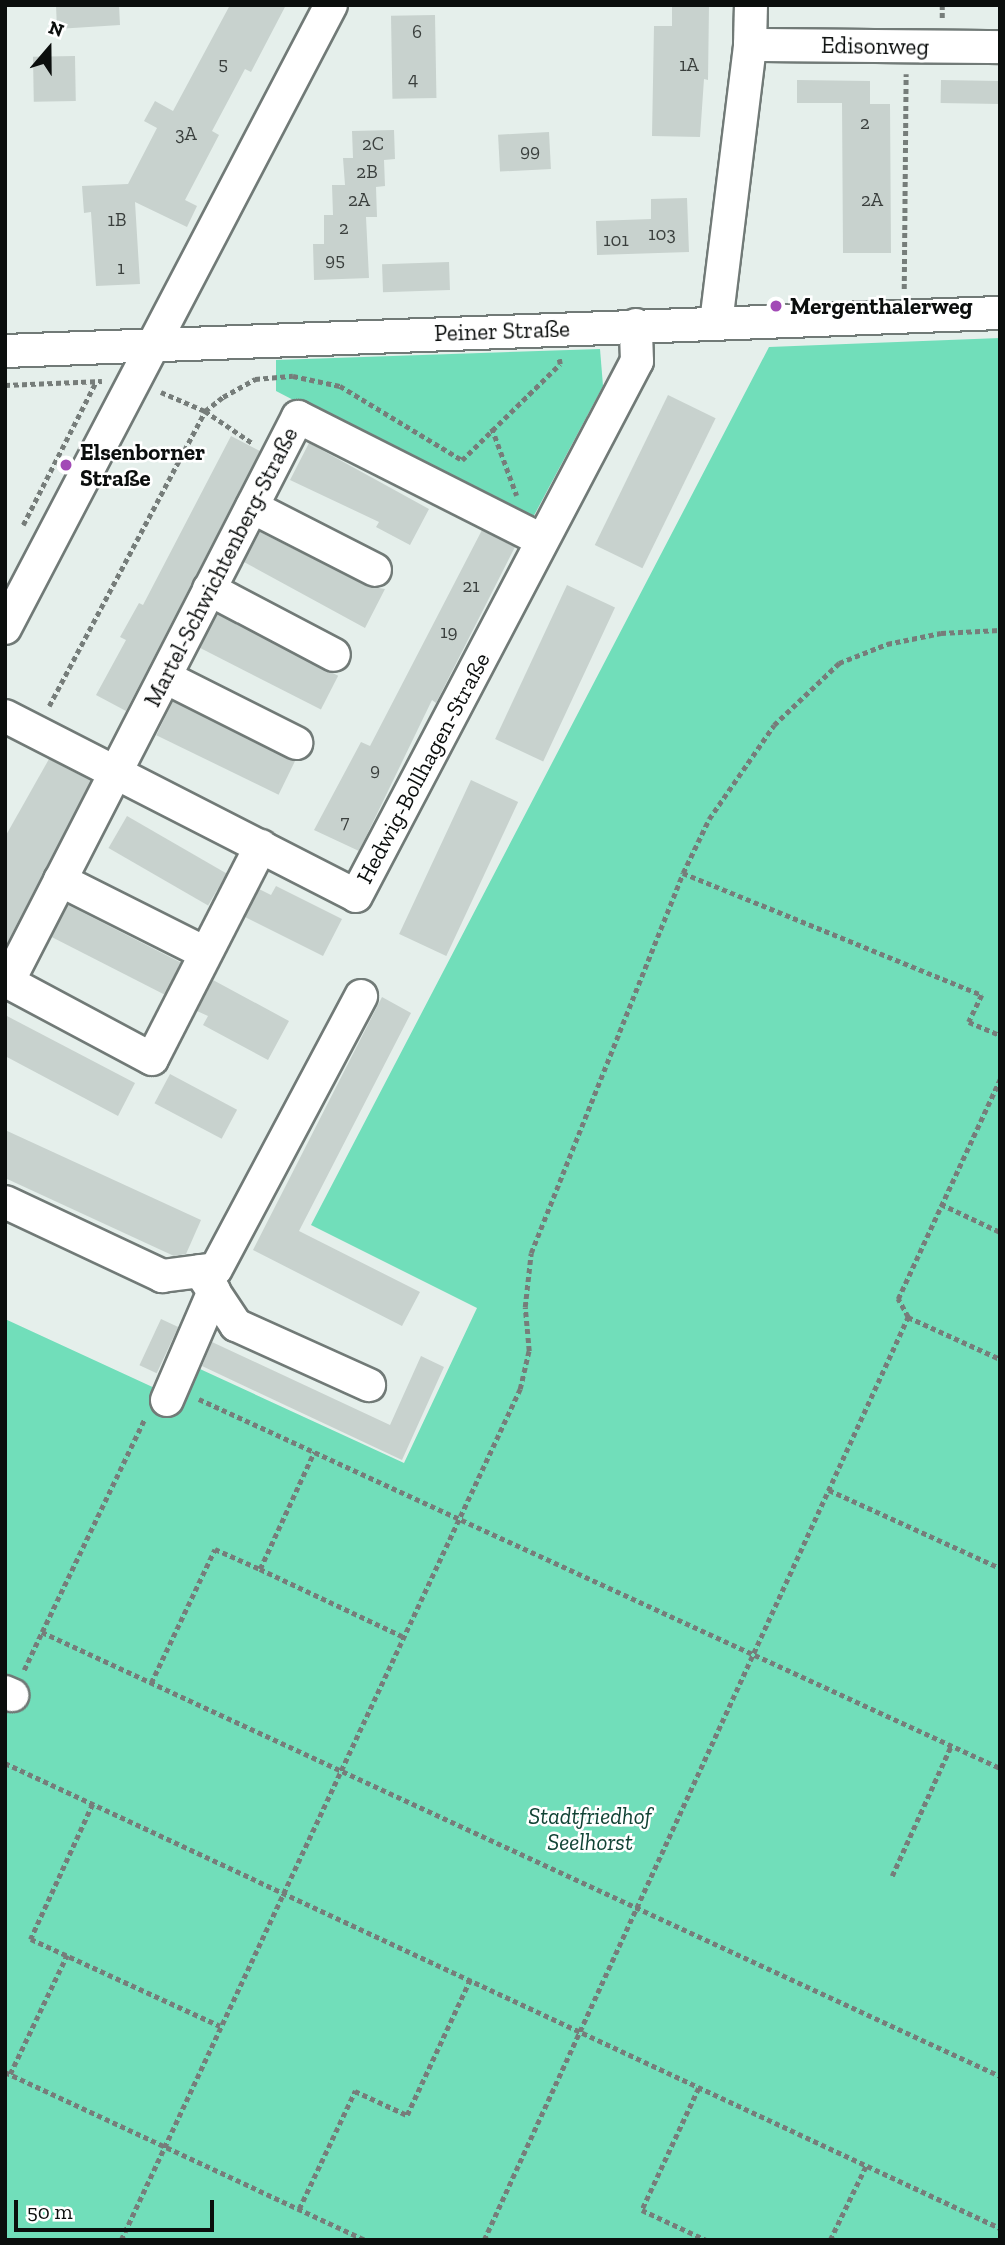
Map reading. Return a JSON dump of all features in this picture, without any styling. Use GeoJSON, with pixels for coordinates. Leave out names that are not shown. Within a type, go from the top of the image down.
{"type":"FeatureCollection","features":[{"type":"Feature","properties":{"kind":"street"},"geometry":{"type":"LineString","coordinates":[[5,628],[331,5]]}},
{"type":"Feature","properties":{"kind":"street"},"geometry":{"type":"LineString","coordinates":[[716,323],[750,45],[751,5]]}},
{"type":"Feature","properties":{"kind":"street","name":"Edisonweg"},"geometry":{"type":"LineString","coordinates":[[750,45],[1000,47]]}},
{"type":"Feature","properties":{"kind":"street","name":"Peiner Straße"},"geometry":{"type":"LineString","coordinates":[[5,351],[1000,313]]}},
{"type":"Feature","properties":{"kind":"street","name":"Hedwig-Bollhagen-Straße"},"geometry":{"type":"LineString","coordinates":[[5,716],[355,896],[637,361],[636,325]]}},
{"type":"Feature","properties":{"kind":"street","name":"Martel-Schwichtenberg-Straße"},"geometry":{"type":"LineString","coordinates":[[205,953],[152,1059],[8,982],[298,417],[542,540]]}},
{"type":"Feature","properties":{"kind":"street"},"geometry":{"type":"LineString","coordinates":[[252,507],[375,570]]}},
{"type":"Feature","properties":{"kind":"street"},"geometry":{"type":"LineString","coordinates":[[209,589],[334,655]]}},
{"type":"Feature","properties":{"kind":"street"},"geometry":{"type":"LineString","coordinates":[[164,677],[296,744]]}},
{"type":"Feature","properties":{"kind":"street"},"geometry":{"type":"LineString","coordinates":[[60,880],[205,953],[261,846]]}},
{"type":"Feature","properties":{"kind":"street"},"geometry":{"type":"LineString","coordinates":[[167,1400],[207,1281],[216,1269],[361,996]]}},
{"type":"Feature","properties":{"kind":"street"},"geometry":{"type":"LineString","coordinates":[[5,1202],[162,1276],[207,1281]]}},
{"type":"Feature","properties":{"kind":"street"},"geometry":{"type":"LineString","coordinates":[[207,1281],[236,1325],[369,1385]]}},
{"type":"Feature","properties":{"kind":"path"},"geometry":{"type":"LineString","coordinates":[[904,290],[906,46]]}},
{"type":"Feature","properties":{"kind":"path"},"geometry":{"type":"LineString","coordinates":[[135,380],[205,411],[276,459]]}},
{"type":"Feature","properties":{"kind":"path"},"geometry":{"type":"LineString","coordinates":[[5,385],[96,382],[17,536]]}},
{"type":"Feature","properties":{"kind":"path"},"geometry":{"type":"LineString","coordinates":[[492,428],[514,479],[519,508],[513,526]]}},
{"type":"Feature","properties":{"kind":"path"},"geometry":{"type":"LineString","coordinates":[[121,2240],[338,1772],[520,1389],[528,1351],[525,1307],[531,1253],[683,873],[709,819],[744,764],[803,693],[839,663],[900,641],[941,633],[1000,630]]}},
{"type":"Feature","properties":{"kind":"path"},"geometry":{"type":"LineString","coordinates":[[683,873],[982,995],[969,1022],[1000,1035]]}},
{"type":"Feature","properties":{"kind":"path"},"geometry":{"type":"LineString","coordinates":[[1000,1079],[898,1299],[908,1317],[1000,1359]]}},
{"type":"Feature","properties":{"kind":"path"},"geometry":{"type":"LineString","coordinates":[[941,1203],[1000,1232]]}},
{"type":"Feature","properties":{"kind":"path"},"geometry":{"type":"LineString","coordinates":[[484,2240],[908,1317]]}},
{"type":"Feature","properties":{"kind":"path"},"geometry":{"type":"LineString","coordinates":[[9,1693],[42,1632],[151,1405],[187,1394],[1000,1768]]}},
{"type":"Feature","properties":{"kind":"path"},"geometry":{"type":"LineString","coordinates":[[260,1569],[313,1452]]}},
{"type":"Feature","properties":{"kind":"path"},"geometry":{"type":"LineString","coordinates":[[829,1490],[1000,1569]]}},
{"type":"Feature","properties":{"kind":"path"},"geometry":{"type":"LineString","coordinates":[[151,1683],[215,1549],[402,1636]]}},
{"type":"Feature","properties":{"kind":"path"},"geometry":{"type":"LineString","coordinates":[[42,1632],[637,1911],[1000,2076]]}},
{"type":"Feature","properties":{"kind":"path"},"geometry":{"type":"LineString","coordinates":[[892,1876],[951,1745]]}},
{"type":"Feature","properties":{"kind":"path"},"geometry":{"type":"LineString","coordinates":[[5,1763],[1000,2228]]}},
{"type":"Feature","properties":{"kind":"path"},"geometry":{"type":"LineString","coordinates":[[93,1804],[31,1939],[220,2026]]}},
{"type":"Feature","properties":{"kind":"path"},"geometry":{"type":"LineString","coordinates":[[67,1955],[8,2073],[365,2240]]}},
{"type":"Feature","properties":{"kind":"path"},"geometry":{"type":"LineString","coordinates":[[299,2209],[355,2091],[407,2115],[470,1980]]}},
{"type":"Feature","properties":{"kind":"path"},"geometry":{"type":"LineString","coordinates":[[699,2088],[642,2210],[706,2240]]}},
{"type":"Feature","properties":{"kind":"path"},"geometry":{"type":"LineString","coordinates":[[830,2240],[866,2166]]}},
{"type":"Feature","properties":{"kind":"green space","name":"Stadtfriedhof Seelhorst"},"geometry":{"type":"Polygon","coordinates":[[[1000,338],[1000,2240],[5,2240],[5,1319],[159,1390],[176,1358],[404,1463],[477,1308],[311,1225],[769,347],[1000,338]]]}},
{"type":"Feature","properties":{"kind":"green space"},"geometry":{"type":"Polygon","coordinates":[[[600,349],[603,386],[530,523],[276,391],[276,360],[600,349]]]}},
{"type":"Feature","properties":{"kind":"building"},"geometry":{"type":"Polygon","coordinates":[[[56,5],[119,5],[120,25],[57,29],[56,5]]]}},
{"type":"Feature","properties":{"kind":"building"},"geometry":{"type":"Polygon","coordinates":[[[230,5],[286,5],[251,72],[245,69],[212,131],[219,135],[185,200],[197,206],[187,227],[135,202],[140,284],[96,286],[91,212],[84,213],[82,186],[128,184],[157,128],[144,121],[155,101],[173,111],[230,5]]]}},
{"type":"Feature","properties":{"kind":"building"},"geometry":{"type":"Polygon","coordinates":[[[672,5],[709,5],[708,80],[704,79],[700,137],[652,136],[654,26],[672,26],[672,5]]]}},
{"type":"Feature","properties":{"kind":"building"},"geometry":{"type":"Polygon","coordinates":[[[435,15],[436,98],[392,99],[391,16],[435,15]]]}},
{"type":"Feature","properties":{"kind":"building"},"geometry":{"type":"Polygon","coordinates":[[[75,56],[76,101],[34,102],[33,57],[75,56]]]}},
{"type":"Feature","properties":{"kind":"building"},"geometry":{"type":"Polygon","coordinates":[[[797,80],[870,81],[870,104],[890,104],[891,253],[843,253],[842,103],[797,103],[797,80]]]}},
{"type":"Feature","properties":{"kind":"building"},"geometry":{"type":"Polygon","coordinates":[[[941,80],[1000,81],[1000,104],[941,103],[941,80]]]}},
{"type":"Feature","properties":{"kind":"building"},"geometry":{"type":"Polygon","coordinates":[[[394,130],[395,159],[384,160],[385,186],[376,187],[377,217],[366,217],[369,278],[314,280],[313,244],[324,244],[324,215],[333,215],[332,185],[345,185],[343,158],[353,158],[352,131],[394,130]]]}},
{"type":"Feature","properties":{"kind":"building"},"geometry":{"type":"Polygon","coordinates":[[[549,132],[551,169],[500,172],[498,135],[549,132]]]}},
{"type":"Feature","properties":{"kind":"building"},"geometry":{"type":"Polygon","coordinates":[[[687,198],[689,252],[597,255],[596,221],[651,219],[651,199],[687,198]]]}},
{"type":"Feature","properties":{"kind":"building"},"geometry":{"type":"Polygon","coordinates":[[[449,262],[450,290],[383,292],[382,264],[449,262]]]}},
{"type":"Feature","properties":{"kind":"building"},"geometry":{"type":"Polygon","coordinates":[[[668,395],[716,418],[642,568],[595,545],[668,395]]]}},
{"type":"Feature","properties":{"kind":"building"},"geometry":{"type":"Polygon","coordinates":[[[231,436],[260,451],[126,711],[96,695],[126,640],[120,637],[139,603],[143,605],[231,436]]]}},
{"type":"Feature","properties":{"kind":"building"},"geometry":{"type":"Polygon","coordinates":[[[309,443],[429,509],[410,545],[376,527],[379,522],[290,480],[309,443]]]}},
{"type":"Feature","properties":{"kind":"building"},"geometry":{"type":"Polygon","coordinates":[[[482,530],[515,547],[436,703],[432,700],[359,851],[314,830],[361,742],[370,746],[482,530]]]}},
{"type":"Feature","properties":{"kind":"building"},"geometry":{"type":"Polygon","coordinates":[[[260,532],[367,586],[385,589],[365,628],[244,562],[260,532]]]}},
{"type":"Feature","properties":{"kind":"building"},"geometry":{"type":"Polygon","coordinates":[[[567,585],[615,607],[543,761],[495,739],[567,585]]]}},
{"type":"Feature","properties":{"kind":"building"},"geometry":{"type":"Polygon","coordinates":[[[217,614],[338,676],[321,710],[200,648],[217,614]]]}},
{"type":"Feature","properties":{"kind":"building"},"geometry":{"type":"Polygon","coordinates":[[[173,701],[295,761],[279,795],[156,735],[173,701]]]}},
{"type":"Feature","properties":{"kind":"building"},"geometry":{"type":"Polygon","coordinates":[[[49,759],[91,781],[5,947],[5,837],[49,759]]]}},
{"type":"Feature","properties":{"kind":"building"},"geometry":{"type":"Polygon","coordinates":[[[471,780],[518,802],[446,956],[399,934],[471,780]]]}},
{"type":"Feature","properties":{"kind":"building"},"geometry":{"type":"Polygon","coordinates":[[[127,816],[227,874],[208,906],[108,848],[127,816]]]}},
{"type":"Feature","properties":{"kind":"building"},"geometry":{"type":"Polygon","coordinates":[[[276,886],[342,919],[323,956],[245,917],[259,889],[271,895],[276,886]]]}},
{"type":"Feature","properties":{"kind":"building"},"geometry":{"type":"Polygon","coordinates":[[[68,905],[181,963],[165,995],[52,937],[68,905]]]}},
{"type":"Feature","properties":{"kind":"building"},"geometry":{"type":"Polygon","coordinates":[[[213,980],[289,1021],[268,1060],[203,1025],[208,1016],[197,1011],[213,980]]]}},
{"type":"Feature","properties":{"kind":"building"},"geometry":{"type":"Polygon","coordinates":[[[382,997],[411,1013],[299,1231],[420,1292],[402,1326],[253,1250],[382,997]]]}},
{"type":"Feature","properties":{"kind":"building"},"geometry":{"type":"Polygon","coordinates":[[[5,1015],[135,1083],[118,1116],[5,1056],[5,1015]]]}},
{"type":"Feature","properties":{"kind":"building"},"geometry":{"type":"Polygon","coordinates":[[[170,1074],[237,1110],[222,1139],[155,1103],[170,1074]]]}},
{"type":"Feature","properties":{"kind":"building"},"geometry":{"type":"Polygon","coordinates":[[[5,1130],[201,1220],[186,1254],[174,1256],[5,1178],[5,1130]]]}},
{"type":"Feature","properties":{"kind":"building"},"geometry":{"type":"Polygon","coordinates":[[[161,1319],[178,1327],[157,1373],[139,1365],[161,1319]]]}},
{"type":"Feature","properties":{"kind":"building"},"geometry":{"type":"Polygon","coordinates":[[[212,1342],[390,1425],[421,1356],[444,1367],[402,1460],[202,1366],[212,1342]]]}},
{"type":"Feature","properties":{"kind":"place","name":"Mergenthalerweg"},"geometry":{"type":"Point","coordinates":[776,306]}},
{"type":"Feature","properties":{"kind":"place","name":"Elsenborner Straße"},"geometry":{"type":"Point","coordinates":[66,465]}}]}
